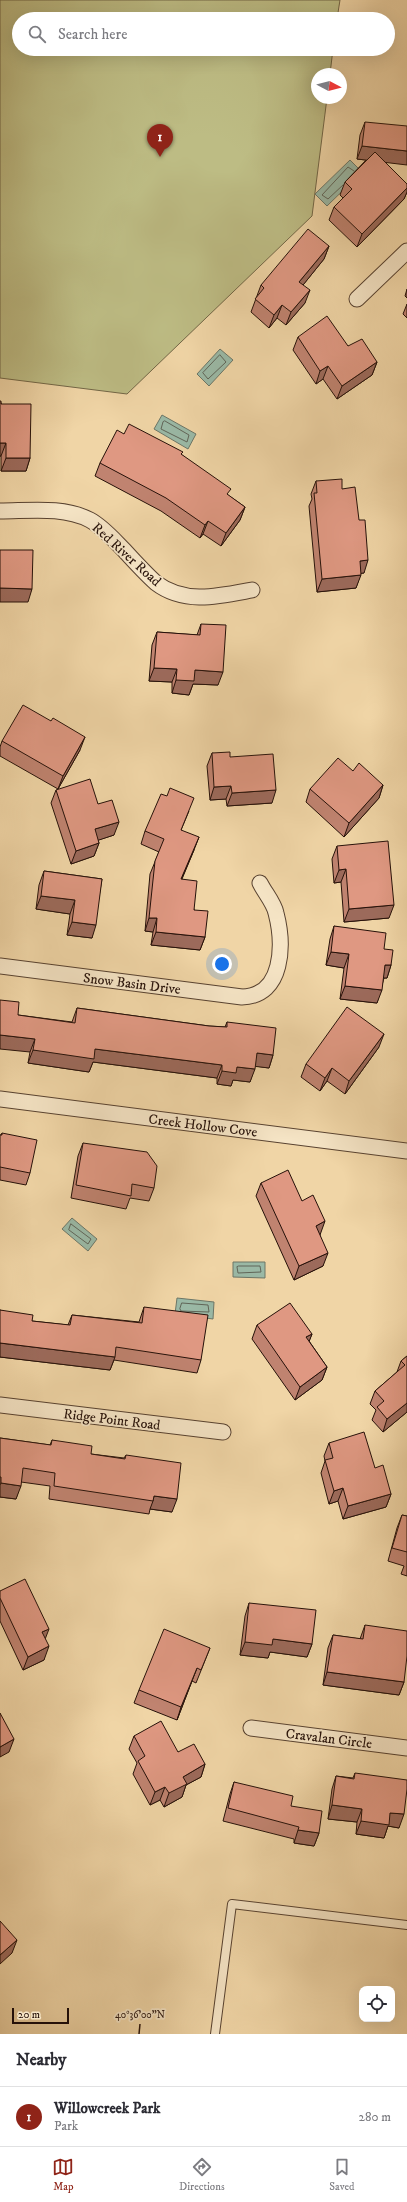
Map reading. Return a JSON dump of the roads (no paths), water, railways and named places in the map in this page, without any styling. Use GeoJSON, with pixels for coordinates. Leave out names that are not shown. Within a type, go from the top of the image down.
{"type":"FeatureCollection","features":[{"type":"Feature","properties":{"kind":"street"},"geometry":{"type":"LineString","coordinates":[[357,299],[407,251]]}},
{"type":"Feature","properties":{"kind":"street","name":"Red River Road"},"geometry":{"type":"LineString","coordinates":[[0,511],[53,511],[70,513],[90,520],[106,532],[156,583],[186,597],[216,597],[252,590]]}},
{"type":"Feature","properties":{"kind":"street","name":"Snow Basin Drive"},"geometry":{"type":"LineString","coordinates":[[0,966],[250,997],[264,991],[272,981],[278,967],[281,942],[276,912],[260,884]]}},
{"type":"Feature","properties":{"kind":"street","name":"Creek Hollow Cove"},"geometry":{"type":"LineString","coordinates":[[0,1099],[407,1151]]}},
{"type":"Feature","properties":{"kind":"street","name":"Ridge Point Road"},"geometry":{"type":"LineString","coordinates":[[0,1405],[223,1432]]}},
{"type":"Feature","properties":{"kind":"street","name":"Cravalan Circle"},"geometry":{"type":"LineString","coordinates":[[252,1728],[407,1748]]}},
{"type":"Feature","properties":{"kind":"lane"},"geometry":{"type":"LineString","coordinates":[[215,2034],[232,1904],[407,1925]]}},
{"type":"Feature","properties":{"kind":"water"},"geometry":{"type":"Polygon","coordinates":[[[350,160],[362,172],[327,206],[315,194],[350,160]]]}},
{"type":"Feature","properties":{"kind":"water"},"geometry":{"type":"Polygon","coordinates":[[[220,349],[233,360],[209,386],[197,374],[220,349]]]}},
{"type":"Feature","properties":{"kind":"water"},"geometry":{"type":"Polygon","coordinates":[[[162,415],[196,434],[188,449],[154,429],[162,415]]]}},
{"type":"Feature","properties":{"kind":"water"},"geometry":{"type":"Polygon","coordinates":[[[72,1218],[97,1239],[88,1251],[62,1229],[72,1218]]]}},
{"type":"Feature","properties":{"kind":"water"},"geometry":{"type":"Polygon","coordinates":[[[233,1262],[265,1262],[265,1278],[233,1277],[233,1262]]]}},
{"type":"Feature","properties":{"kind":"water"},"geometry":{"type":"Polygon","coordinates":[[[177,1298],[214,1302],[213,1319],[175,1314],[177,1298]]]}},
{"type":"Feature","properties":{"kind":"place","name":"Willowcreek Park"},"geometry":{"type":"Point","coordinates":[160,157]}}]}
